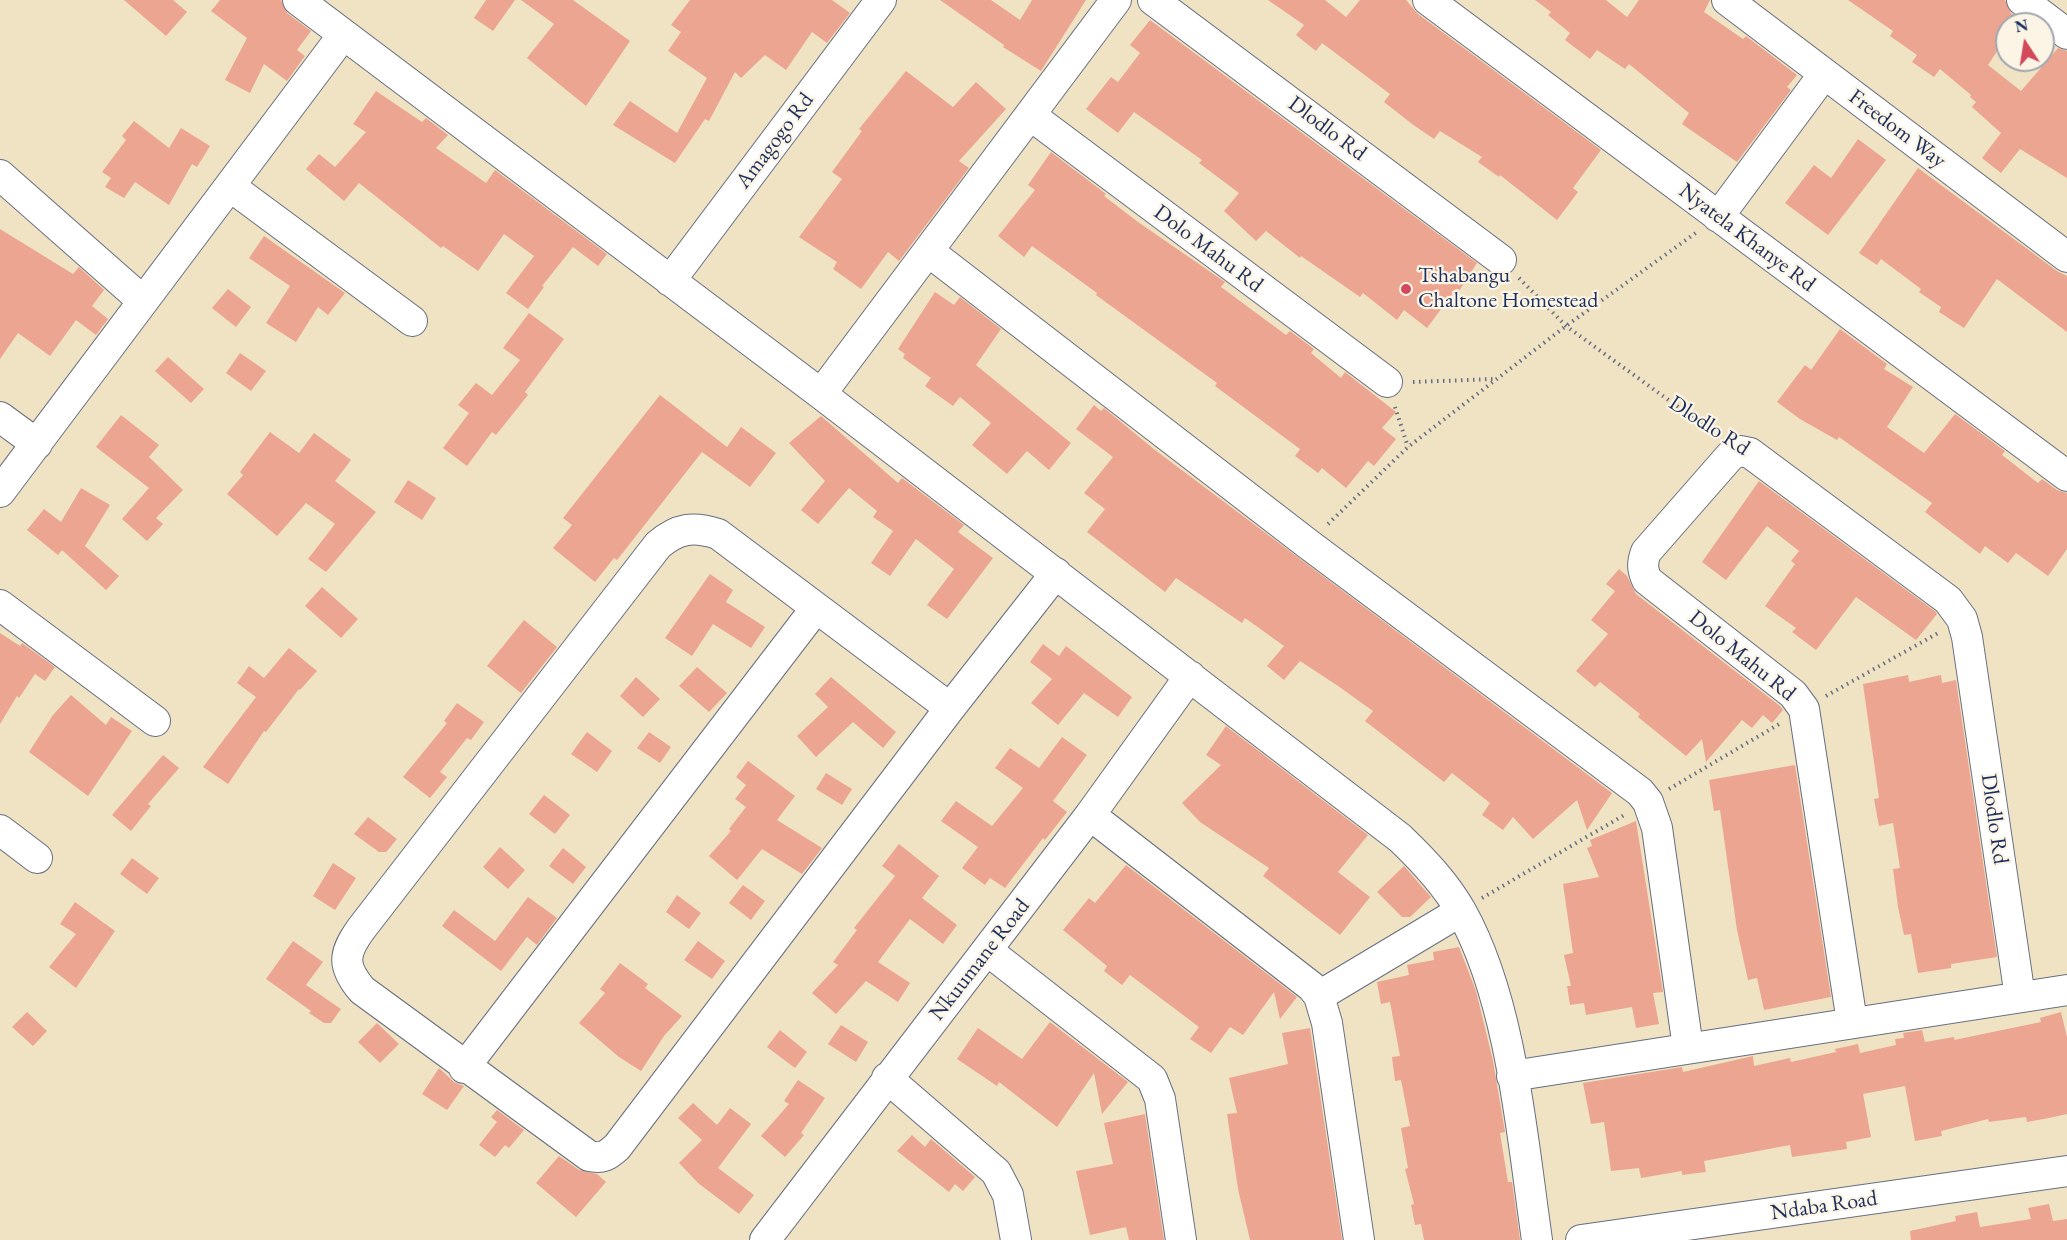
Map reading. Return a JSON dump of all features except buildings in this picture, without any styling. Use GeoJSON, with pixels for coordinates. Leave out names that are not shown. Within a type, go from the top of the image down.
{"type":"FeatureCollection","features":[{"type":"Feature","properties":{"kind":"street"},"geometry":{"type":"LineString","coordinates":[[298,0],[821,394],[1400,838],[1440,879],[1461,911],[1488,975],[1512,1076],[1537,1240]]}},
{"type":"Feature","properties":{"kind":"street","name":"Amagogo Rd"},"geometry":{"type":"LineString","coordinates":[[670,281],[881,0]]}},
{"type":"Feature","properties":{"kind":"street"},"geometry":{"type":"LineString","coordinates":[[821,394],[1116,0]]}},
{"type":"Feature","properties":{"kind":"street","name":"Dlodlo Rd"},"geometry":{"type":"LineString","coordinates":[[1153,0],[1501,260]]}},
{"type":"Feature","properties":{"kind":"street","name":"Nyatela Khanye Rd"},"geometry":{"type":"LineString","coordinates":[[1428,0],[2067,476]]}},
{"type":"Feature","properties":{"kind":"street","name":"Freedom Way"},"geometry":{"type":"LineString","coordinates":[[1727,0],[2067,257]]}},
{"type":"Feature","properties":{"kind":"street"},"geometry":{"type":"LineString","coordinates":[[2022,0],[2067,34]]}},
{"type":"Feature","properties":{"kind":"street"},"geometry":{"type":"LineString","coordinates":[[0,492],[343,35]]}},
{"type":"Feature","properties":{"kind":"street"},"geometry":{"type":"LineString","coordinates":[[1718,217],[1824,74]]}},
{"type":"Feature","properties":{"kind":"street","name":"Dolo Mahu Rd"},"geometry":{"type":"LineString","coordinates":[[1030,115],[1387,382]]}},
{"type":"Feature","properties":{"kind":"street"},"geometry":{"type":"LineString","coordinates":[[0,175],[143,301]]}},
{"type":"Feature","properties":{"kind":"street"},"geometry":{"type":"LineString","coordinates":[[231,187],[412,321]]}},
{"type":"Feature","properties":{"kind":"street"},"geometry":{"type":"LineString","coordinates":[[928,251],[1308,544],[1632,784],[1648,802],[1660,848],[1688,1048]]}},
{"type":"Feature","properties":{"kind":"street"},"geometry":{"type":"LineString","coordinates":[[0,417],[37,444]]}},
{"type":"Feature","properties":{"kind":"street","name":"Dolo Mahu Rd"},"geometry":{"type":"LineString","coordinates":[[1740,451],[1731,455],[1646,552],[1643,571],[1647,580],[1793,694],[1804,709],[1852,1022]]}},
{"type":"Feature","properties":{"kind":"street","name":"Dlodlo Rd"},"geometry":{"type":"LineString","coordinates":[[1740,451],[1750,453],[1938,593],[1956,609],[1962,620],[1967,637],[2020,997]]}},
{"type":"Feature","properties":{"kind":"street"},"geometry":{"type":"LineString","coordinates":[[950,708],[718,534],[701,528],[684,529],[658,545],[349,945],[346,963],[352,978],[362,990],[464,1068],[589,1156],[599,1159],[609,1155],[632,1128],[950,708],[1056,573]]}},
{"type":"Feature","properties":{"kind":"street"},"geometry":{"type":"LineString","coordinates":[[0,605],[155,721]]}},
{"type":"Feature","properties":{"kind":"street"},"geometry":{"type":"LineString","coordinates":[[464,1068],[816,608]]}},
{"type":"Feature","properties":{"kind":"street","name":"Nkuumane Road"},"geometry":{"type":"LineString","coordinates":[[765,1240],[887,1078],[988,951],[1190,676]]}},
{"type":"Feature","properties":{"kind":"street"},"geometry":{"type":"LineString","coordinates":[[1090,815],[1312,987],[1319,996],[1327,1023],[1359,1240]]}},
{"type":"Feature","properties":{"kind":"street"},"geometry":{"type":"LineString","coordinates":[[0,830],[37,858]]}},
{"type":"Feature","properties":{"kind":"street"},"geometry":{"type":"LineString","coordinates":[[1319,996],[1461,911]]}},
{"type":"Feature","properties":{"kind":"street"},"geometry":{"type":"LineString","coordinates":[[988,951],[1152,1079],[1160,1099],[1181,1240]]}},
{"type":"Feature","properties":{"kind":"street"},"geometry":{"type":"LineString","coordinates":[[1512,1076],[2067,990]]}},
{"type":"Feature","properties":{"kind":"street"},"geometry":{"type":"LineString","coordinates":[[887,1078],[996,1172],[1008,1195],[1016,1240]]}},
{"type":"Feature","properties":{"kind":"street","name":"Ndaba Road"},"geometry":{"type":"LineString","coordinates":[[1581,1240],[1716,1231],[2067,1171]]}},
{"type":"Feature","properties":{"kind":"path"},"geometry":{"type":"LineString","coordinates":[[1308,544],[1408,447],[1566,326],[1718,217]]}},
{"type":"Feature","properties":{"kind":"path","name":"Dlodlo Rd"},"geometry":{"type":"LineString","coordinates":[[1501,260],[1566,326],[1740,451]]}},
{"type":"Feature","properties":{"kind":"path"},"geometry":{"type":"LineString","coordinates":[[1408,447],[1387,382],[1497,380]]}},
{"type":"Feature","properties":{"kind":"path"},"geometry":{"type":"LineString","coordinates":[[1461,911],[1804,709],[1962,620]]}},
{"type":"Feature","properties":{"kind":"place","name":"Tshabangu Chaltone Homestead"},"geometry":{"type":"Point","coordinates":[1406,289]}}]}
